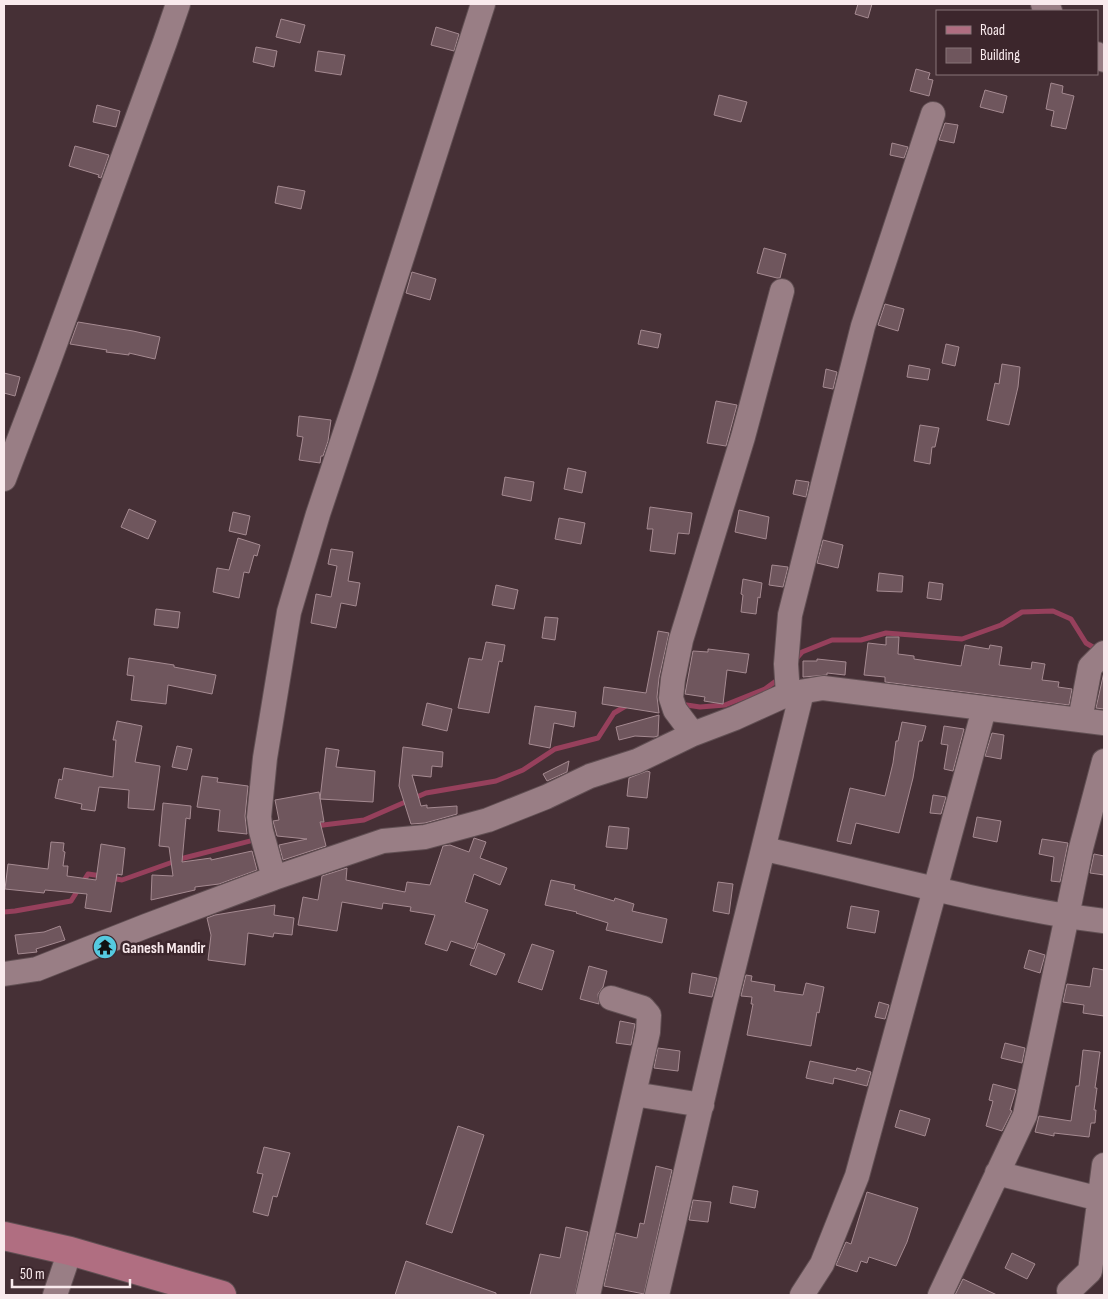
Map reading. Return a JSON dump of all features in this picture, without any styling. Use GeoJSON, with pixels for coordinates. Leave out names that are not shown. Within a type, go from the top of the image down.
{"type":"FeatureCollection","features":[{"type":"Feature","properties":{"kind":"main road"},"geometry":{"type":"LineString","coordinates":[[4,1236],[70,1251],[222,1295]]}},
{"type":"Feature","properties":{"kind":"street"},"geometry":{"type":"LineString","coordinates":[[4,479],[47,366],[178,4]]}},
{"type":"Feature","properties":{"kind":"street"},"geometry":{"type":"LineString","coordinates":[[274,878],[259,817],[265,758],[289,612],[318,514],[483,4]]}},
{"type":"Feature","properties":{"kind":"street"},"geometry":{"type":"LineString","coordinates":[[657,1295],[725,1003],[764,849],[791,682],[790,615],[863,326],[933,114]]}},
{"type":"Feature","properties":{"kind":"street"},"geometry":{"type":"LineString","coordinates":[[693,734],[673,704],[673,679],[681,640],[743,438],[782,291]]}},
{"type":"Feature","properties":{"kind":"street"},"geometry":{"type":"LineString","coordinates":[[1080,720],[1090,666],[1104,653]]}},
{"type":"Feature","properties":{"kind":"street"},"geometry":{"type":"LineString","coordinates":[[4,974],[37,969],[274,878],[383,841],[425,836],[488,820],[546,797],[590,776],[637,761],[693,734],[735,718],[791,682],[823,688],[1104,723]]}},
{"type":"Feature","properties":{"kind":"street"},"geometry":{"type":"LineString","coordinates":[[802,1295],[822,1264],[857,1176],[984,709]]}},
{"type":"Feature","properties":{"kind":"street"},"geometry":{"type":"LineString","coordinates":[[940,1295],[1024,1115],[1081,848],[1104,761]]}},
{"type":"Feature","properties":{"kind":"street"},"geometry":{"type":"LineString","coordinates":[[764,849],[848,867],[1003,905],[1104,921]]}},
{"type":"Feature","properties":{"kind":"street"},"geometry":{"type":"LineString","coordinates":[[588,1295],[648,1032],[649,1015],[643,1008],[611,998]]}},
{"type":"Feature","properties":{"kind":"street"},"geometry":{"type":"LineString","coordinates":[[634,1094],[702,1105]]}},
{"type":"Feature","properties":{"kind":"street"},"geometry":{"type":"LineString","coordinates":[[1067,1293],[1090,1271],[1104,1165]]}},
{"type":"Feature","properties":{"kind":"street"},"geometry":{"type":"LineString","coordinates":[[997,1173],[1100,1199]]}},
{"type":"Feature","properties":{"kind":"street"},"geometry":{"type":"LineString","coordinates":[[55,1295],[70,1251]]}},
{"type":"Feature","properties":{"kind":"street"},"geometry":{"type":"LineString","coordinates":[[1067,1293],[1104,1272]]}},
{"type":"Feature","properties":{"kind":"building"},"geometry":{"type":"Polygon","coordinates":[[[858,4],[872,4],[868,18],[855,14],[858,4]]]}},
{"type":"Feature","properties":{"kind":"building"},"geometry":{"type":"Polygon","coordinates":[[[281,19],[305,25],[300,43],[276,37],[281,19]]]}},
{"type":"Feature","properties":{"kind":"building"},"geometry":{"type":"Polygon","coordinates":[[[436,27],[459,34],[454,51],[431,45],[436,27]]]}},
{"type":"Feature","properties":{"kind":"building"},"geometry":{"type":"Polygon","coordinates":[[[256,47],[277,51],[274,67],[253,62],[256,47]]]}},
{"type":"Feature","properties":{"kind":"building"},"geometry":{"type":"Polygon","coordinates":[[[318,51],[345,55],[341,75],[315,71],[318,51]]]}},
{"type":"Feature","properties":{"kind":"building"},"geometry":{"type":"Polygon","coordinates":[[[916,69],[930,73],[928,79],[933,80],[929,96],[910,91],[916,69]]]}},
{"type":"Feature","properties":{"kind":"building"},"geometry":{"type":"Polygon","coordinates":[[[1051,83],[1063,86],[1062,93],[1074,96],[1066,129],[1051,126],[1054,111],[1046,109],[1051,83]]]}},
{"type":"Feature","properties":{"kind":"building"},"geometry":{"type":"Polygon","coordinates":[[[985,90],[1007,96],[1003,113],[980,107],[985,90]]]}},
{"type":"Feature","properties":{"kind":"building"},"geometry":{"type":"Polygon","coordinates":[[[719,95],[747,102],[741,122],[714,115],[719,95]]]}},
{"type":"Feature","properties":{"kind":"building"},"geometry":{"type":"Polygon","coordinates":[[[97,105],[120,111],[116,127],[93,122],[97,105]]]}},
{"type":"Feature","properties":{"kind":"building"},"geometry":{"type":"Polygon","coordinates":[[[945,123],[958,125],[954,143],[939,140],[945,123]]]}},
{"type":"Feature","properties":{"kind":"building"},"geometry":{"type":"Polygon","coordinates":[[[892,143],[908,147],[904,158],[890,155],[892,143]]]}},
{"type":"Feature","properties":{"kind":"building"},"geometry":{"type":"Polygon","coordinates":[[[75,146],[109,155],[101,178],[98,177],[99,175],[69,166],[75,146]]]}},
{"type":"Feature","properties":{"kind":"building"},"geometry":{"type":"Polygon","coordinates":[[[278,186],[305,191],[301,209],[275,203],[278,186]]]}},
{"type":"Feature","properties":{"kind":"building"},"geometry":{"type":"Polygon","coordinates":[[[764,248],[786,254],[780,278],[757,273],[764,248]]]}},
{"type":"Feature","properties":{"kind":"building"},"geometry":{"type":"Polygon","coordinates":[[[412,272],[436,279],[430,300],[406,293],[412,272]]]}},
{"type":"Feature","properties":{"kind":"building"},"geometry":{"type":"Polygon","coordinates":[[[885,304],[904,309],[898,331],[878,325],[885,304]]]}},
{"type":"Feature","properties":{"kind":"building"},"geometry":{"type":"Polygon","coordinates":[[[78,322],[160,337],[155,359],[129,353],[129,355],[106,352],[107,350],[70,344],[78,322]]]}},
{"type":"Feature","properties":{"kind":"building"},"geometry":{"type":"Polygon","coordinates":[[[641,330],[661,334],[658,348],[638,344],[641,330]]]}},
{"type":"Feature","properties":{"kind":"building"},"geometry":{"type":"Polygon","coordinates":[[[946,344],[959,347],[955,366],[942,363],[946,344]]]}},
{"type":"Feature","properties":{"kind":"building"},"geometry":{"type":"Polygon","coordinates":[[[1002,364],[1020,367],[1018,387],[1009,425],[987,420],[995,383],[999,384],[1002,364]]]}},
{"type":"Feature","properties":{"kind":"building"},"geometry":{"type":"Polygon","coordinates":[[[909,365],[930,369],[928,380],[907,377],[909,365]]]}},
{"type":"Feature","properties":{"kind":"building"},"geometry":{"type":"Polygon","coordinates":[[[826,369],[837,372],[833,389],[823,387],[826,369]]]}},
{"type":"Feature","properties":{"kind":"building"},"geometry":{"type":"Polygon","coordinates":[[[4,373],[20,377],[15,396],[4,393],[4,373]]]}},
{"type":"Feature","properties":{"kind":"building"},"geometry":{"type":"Polygon","coordinates":[[[716,401],[737,405],[726,446],[707,443],[716,401]]]}},
{"type":"Feature","properties":{"kind":"building"},"geometry":{"type":"Polygon","coordinates":[[[299,416],[331,420],[328,441],[320,463],[299,460],[303,437],[297,436],[299,416]]]}},
{"type":"Feature","properties":{"kind":"building"},"geometry":{"type":"Polygon","coordinates":[[[920,425],[939,428],[935,447],[932,447],[930,464],[914,461],[920,425]]]}},
{"type":"Feature","properties":{"kind":"building"},"geometry":{"type":"Polygon","coordinates":[[[568,468],[586,472],[582,493],[564,489],[568,468]]]}},
{"type":"Feature","properties":{"kind":"building"},"geometry":{"type":"Polygon","coordinates":[[[505,477],[534,482],[531,501],[502,495],[505,477]]]}},
{"type":"Feature","properties":{"kind":"building"},"geometry":{"type":"Polygon","coordinates":[[[796,480],[809,482],[806,497],[793,494],[796,480]]]}},
{"type":"Feature","properties":{"kind":"building"},"geometry":{"type":"Polygon","coordinates":[[[650,507],[692,513],[689,534],[678,533],[675,554],[650,551],[653,529],[647,529],[650,507]]]}},
{"type":"Feature","properties":{"kind":"building"},"geometry":{"type":"Polygon","coordinates":[[[129,509],[156,521],[148,539],[121,527],[129,509]]]}},
{"type":"Feature","properties":{"kind":"building"},"geometry":{"type":"Polygon","coordinates":[[[739,510],[769,517],[766,539],[735,532],[739,510]]]}},
{"type":"Feature","properties":{"kind":"building"},"geometry":{"type":"Polygon","coordinates":[[[233,512],[250,516],[246,535],[229,531],[233,512]]]}},
{"type":"Feature","properties":{"kind":"building"},"geometry":{"type":"Polygon","coordinates":[[[559,518],[585,523],[581,544],[555,539],[559,518]]]}},
{"type":"Feature","properties":{"kind":"building"},"geometry":{"type":"Polygon","coordinates":[[[238,538],[260,545],[257,556],[254,555],[249,573],[244,572],[239,598],[213,592],[217,568],[229,570],[238,538]]]}},
{"type":"Feature","properties":{"kind":"building"},"geometry":{"type":"Polygon","coordinates":[[[823,540],[843,545],[838,568],[817,563],[823,540]]]}},
{"type":"Feature","properties":{"kind":"building"},"geometry":{"type":"Polygon","coordinates":[[[331,549],[353,552],[348,581],[360,583],[356,606],[341,603],[336,628],[311,623],[316,594],[331,597],[337,566],[328,564],[331,549]]]}},
{"type":"Feature","properties":{"kind":"building"},"geometry":{"type":"Polygon","coordinates":[[[772,565],[788,567],[783,587],[769,585],[772,565]]]}},
{"type":"Feature","properties":{"kind":"building"},"geometry":{"type":"Polygon","coordinates":[[[879,573],[903,576],[902,592],[877,591],[879,573]]]}},
{"type":"Feature","properties":{"kind":"building"},"geometry":{"type":"Polygon","coordinates":[[[743,579],[762,583],[756,614],[741,612],[743,579]]]}},
{"type":"Feature","properties":{"kind":"building"},"geometry":{"type":"Polygon","coordinates":[[[929,582],[943,584],[941,600],[927,598],[929,582]]]}},
{"type":"Feature","properties":{"kind":"building"},"geometry":{"type":"Polygon","coordinates":[[[496,585],[518,590],[514,609],[492,605],[496,585]]]}},
{"type":"Feature","properties":{"kind":"building"},"geometry":{"type":"Polygon","coordinates":[[[156,609],[180,612],[178,628],[154,625],[156,609]]]}},
{"type":"Feature","properties":{"kind":"building"},"geometry":{"type":"Polygon","coordinates":[[[545,617],[558,618],[555,640],[542,638],[545,617]]]}},
{"type":"Feature","properties":{"kind":"building"},"geometry":{"type":"Polygon","coordinates":[[[658,631],[669,633],[659,678],[657,697],[659,713],[602,704],[604,687],[646,693],[658,631]]]}},
{"type":"Feature","properties":{"kind":"building"},"geometry":{"type":"Polygon","coordinates":[[[886,637],[899,637],[898,654],[914,656],[914,659],[961,666],[965,645],[989,649],[990,645],[1002,647],[999,665],[1031,669],[1032,662],[1045,664],[1042,680],[1059,682],[1058,687],[1072,689],[1069,705],[885,682],[885,677],[864,675],[868,643],[886,645],[886,637]]]}},
{"type":"Feature","properties":{"kind":"building"},"geometry":{"type":"Polygon","coordinates":[[[486,642],[505,645],[502,662],[499,661],[489,713],[458,708],[469,658],[482,660],[486,642]]]}},
{"type":"Feature","properties":{"kind":"building"},"geometry":{"type":"Polygon","coordinates":[[[708,649],[749,654],[746,673],[727,670],[723,704],[704,701],[705,697],[685,694],[693,651],[708,652],[708,649]]]}},
{"type":"Feature","properties":{"kind":"building"},"geometry":{"type":"Polygon","coordinates":[[[129,658],[174,665],[174,667],[216,675],[212,694],[168,685],[166,704],[131,700],[134,676],[127,675],[129,658]]]}},
{"type":"Feature","properties":{"kind":"building"},"geometry":{"type":"Polygon","coordinates":[[[817,659],[846,662],[845,675],[827,673],[827,675],[803,677],[803,661],[817,661],[817,659]]]}},
{"type":"Feature","properties":{"kind":"building"},"geometry":{"type":"Polygon","coordinates":[[[1104,672],[1104,709],[1096,708],[1104,672]]]}},
{"type":"Feature","properties":{"kind":"building"},"geometry":{"type":"Polygon","coordinates":[[[427,703],[452,709],[447,731],[422,725],[427,703]]]}},
{"type":"Feature","properties":{"kind":"building"},"geometry":{"type":"Polygon","coordinates":[[[535,706],[576,712],[574,727],[554,723],[550,748],[529,744],[535,706]]]}},
{"type":"Feature","properties":{"kind":"building"},"geometry":{"type":"Polygon","coordinates":[[[659,715],[658,736],[635,736],[619,740],[616,727],[659,715]]]}},
{"type":"Feature","properties":{"kind":"building"},"geometry":{"type":"Polygon","coordinates":[[[117,721],[142,726],[135,762],[160,766],[154,810],[128,808],[129,790],[99,787],[95,811],[81,809],[82,804],[55,798],[59,779],[62,780],[64,768],[113,777],[116,740],[113,740],[117,721]]]}},
{"type":"Feature","properties":{"kind":"building"},"geometry":{"type":"Polygon","coordinates":[[[902,722],[926,726],[922,741],[919,741],[913,778],[899,833],[856,823],[851,844],[837,841],[850,788],[885,796],[896,741],[898,741],[902,722]]]}},
{"type":"Feature","properties":{"kind":"building"},"geometry":{"type":"Polygon","coordinates":[[[944,726],[964,729],[953,771],[944,769],[948,745],[941,744],[944,726]]]}},
{"type":"Feature","properties":{"kind":"building"},"geometry":{"type":"Polygon","coordinates":[[[992,733],[1004,735],[1001,759],[985,756],[992,733]]]}},
{"type":"Feature","properties":{"kind":"building"},"geometry":{"type":"Polygon","coordinates":[[[177,746],[192,749],[187,770],[172,767],[177,746]]]}},
{"type":"Feature","properties":{"kind":"building"},"geometry":{"type":"Polygon","coordinates":[[[403,747],[443,752],[442,767],[432,766],[431,777],[412,775],[421,806],[427,805],[427,808],[457,806],[457,814],[425,823],[411,824],[399,786],[403,747]]]}},
{"type":"Feature","properties":{"kind":"building"},"geometry":{"type":"Polygon","coordinates":[[[326,748],[339,750],[336,767],[375,771],[373,802],[320,799],[326,748]]]}},
{"type":"Feature","properties":{"kind":"building"},"geometry":{"type":"Polygon","coordinates":[[[569,761],[567,772],[547,781],[543,774],[569,761]]]}},
{"type":"Feature","properties":{"kind":"building"},"geometry":{"type":"Polygon","coordinates":[[[647,771],[650,772],[647,798],[627,796],[629,778],[647,771]]]}},
{"type":"Feature","properties":{"kind":"building"},"geometry":{"type":"Polygon","coordinates":[[[202,776],[218,778],[217,782],[248,786],[245,816],[247,834],[218,831],[220,810],[197,807],[202,776]]]}},
{"type":"Feature","properties":{"kind":"building"},"geometry":{"type":"Polygon","coordinates":[[[319,792],[324,822],[320,822],[326,846],[283,860],[279,845],[307,839],[277,836],[273,821],[279,820],[275,800],[319,792]]]}},
{"type":"Feature","properties":{"kind":"building"},"geometry":{"type":"Polygon","coordinates":[[[933,795],[946,797],[941,814],[930,813],[933,795]]]}},
{"type":"Feature","properties":{"kind":"building"},"geometry":{"type":"Polygon","coordinates":[[[163,803],[191,806],[190,819],[186,818],[182,862],[211,858],[211,860],[252,851],[257,870],[219,884],[195,887],[195,890],[151,900],[152,875],[173,876],[169,847],[159,846],[163,803]]]}},
{"type":"Feature","properties":{"kind":"building"},"geometry":{"type":"Polygon","coordinates":[[[977,817],[1001,821],[997,842],[973,837],[977,817]]]}},
{"type":"Feature","properties":{"kind":"building"},"geometry":{"type":"Polygon","coordinates":[[[609,826],[629,828],[627,849],[606,847],[609,826]]]}},
{"type":"Feature","properties":{"kind":"building"},"geometry":{"type":"Polygon","coordinates":[[[474,838],[486,842],[480,858],[507,868],[500,885],[474,874],[465,902],[488,910],[474,949],[451,941],[447,951],[425,944],[435,915],[410,911],[411,907],[383,903],[382,909],[342,902],[337,931],[298,925],[303,897],[318,900],[322,876],[347,868],[346,880],[405,892],[407,882],[430,885],[443,846],[450,845],[469,852],[474,838]]]}},
{"type":"Feature","properties":{"kind":"building"},"geometry":{"type":"Polygon","coordinates":[[[1042,839],[1068,843],[1060,882],[1051,881],[1054,857],[1039,854],[1042,839]]]}},
{"type":"Feature","properties":{"kind":"building"},"geometry":{"type":"Polygon","coordinates":[[[51,842],[64,843],[63,866],[68,866],[67,876],[96,880],[101,844],[125,848],[122,875],[117,874],[111,912],[85,908],[87,894],[45,890],[44,893],[5,889],[8,864],[48,869],[51,842]]]}},
{"type":"Feature","properties":{"kind":"building"},"geometry":{"type":"Polygon","coordinates":[[[1094,854],[1104,856],[1104,875],[1090,873],[1094,854]]]}},
{"type":"Feature","properties":{"kind":"building"},"geometry":{"type":"Polygon","coordinates":[[[551,880],[575,885],[574,889],[614,901],[615,898],[634,904],[632,911],[667,919],[662,943],[606,930],[608,923],[577,912],[545,905],[551,880]]]}},
{"type":"Feature","properties":{"kind":"building"},"geometry":{"type":"Polygon","coordinates":[[[718,882],[733,884],[729,914],[713,911],[718,882]]]}},
{"type":"Feature","properties":{"kind":"building"},"geometry":{"type":"Polygon","coordinates":[[[275,905],[274,915],[294,918],[292,935],[274,933],[273,937],[248,933],[245,965],[208,960],[211,935],[207,918],[275,905]]]}},
{"type":"Feature","properties":{"kind":"building"},"geometry":{"type":"Polygon","coordinates":[[[851,906],[879,911],[875,933],[847,928],[851,906]]]}},
{"type":"Feature","properties":{"kind":"building"},"geometry":{"type":"Polygon","coordinates":[[[60,926],[65,940],[36,949],[37,952],[18,954],[15,935],[44,932],[60,926]]]}},
{"type":"Feature","properties":{"kind":"building"},"geometry":{"type":"Polygon","coordinates":[[[478,943],[505,954],[496,975],[470,965],[478,943]]]}},
{"type":"Feature","properties":{"kind":"building"},"geometry":{"type":"Polygon","coordinates":[[[532,944],[554,951],[542,990],[518,982],[532,944]]]}},
{"type":"Feature","properties":{"kind":"building"},"geometry":{"type":"Polygon","coordinates":[[[1029,950],[1045,955],[1040,973],[1024,968],[1029,950]]]}},
{"type":"Feature","properties":{"kind":"building"},"geometry":{"type":"Polygon","coordinates":[[[589,966],[607,971],[603,987],[598,994],[599,1004],[580,999],[589,966]]]}},
{"type":"Feature","properties":{"kind":"building"},"geometry":{"type":"Polygon","coordinates":[[[1093,968],[1104,970],[1104,1016],[1083,1013],[1084,1005],[1063,1002],[1067,984],[1090,987],[1093,968]]]}},
{"type":"Feature","properties":{"kind":"building"},"geometry":{"type":"Polygon","coordinates":[[[692,973],[717,978],[712,997],[689,993],[692,973]]]}},
{"type":"Feature","properties":{"kind":"building"},"geometry":{"type":"Polygon","coordinates":[[[746,975],[752,976],[751,981],[775,985],[774,991],[803,995],[806,983],[824,987],[811,1046],[747,1035],[753,1004],[751,1004],[752,997],[741,996],[746,975]]]}},
{"type":"Feature","properties":{"kind":"building"},"geometry":{"type":"Polygon","coordinates":[[[879,1002],[889,1005],[885,1019],[875,1017],[879,1002]]]}},
{"type":"Feature","properties":{"kind":"building"},"geometry":{"type":"Polygon","coordinates":[[[620,1021],[635,1024],[631,1045],[616,1043],[620,1021]]]}},
{"type":"Feature","properties":{"kind":"building"},"geometry":{"type":"Polygon","coordinates":[[[1005,1043],[1025,1048],[1022,1063],[1001,1058],[1005,1043]]]}},
{"type":"Feature","properties":{"kind":"building"},"geometry":{"type":"Polygon","coordinates":[[[658,1048],[680,1051],[678,1071],[654,1068],[658,1048]]]}},
{"type":"Feature","properties":{"kind":"building"},"geometry":{"type":"Polygon","coordinates":[[[1083,1050],[1100,1052],[1095,1088],[1097,1088],[1094,1110],[1096,1110],[1095,1123],[1091,1123],[1089,1137],[1054,1133],[1054,1136],[1035,1132],[1039,1116],[1071,1121],[1076,1086],[1079,1086],[1083,1050]]]}},
{"type":"Feature","properties":{"kind":"building"},"geometry":{"type":"Polygon","coordinates":[[[810,1061],[856,1071],[857,1068],[871,1072],[867,1086],[834,1078],[833,1084],[806,1078],[810,1061]]]}},
{"type":"Feature","properties":{"kind":"building"},"geometry":{"type":"Polygon","coordinates":[[[993,1084],[1016,1090],[1010,1110],[1012,1111],[1002,1131],[986,1126],[993,1101],[989,1100],[993,1084]]]}},
{"type":"Feature","properties":{"kind":"building"},"geometry":{"type":"Polygon","coordinates":[[[900,1110],[930,1119],[925,1136],[895,1127],[900,1110]]]}},
{"type":"Feature","properties":{"kind":"building"},"geometry":{"type":"Polygon","coordinates":[[[458,1126],[484,1135],[452,1233],[426,1224],[458,1126]]]}},
{"type":"Feature","properties":{"kind":"building"},"geometry":{"type":"Polygon","coordinates":[[[264,1147],[290,1153],[277,1197],[273,1196],[268,1216],[253,1212],[263,1174],[257,1173],[264,1147]]]}},
{"type":"Feature","properties":{"kind":"building"},"geometry":{"type":"Polygon","coordinates":[[[656,1166],[672,1170],[644,1294],[604,1286],[616,1233],[637,1238],[640,1223],[644,1224],[656,1166]]]}},
{"type":"Feature","properties":{"kind":"building"},"geometry":{"type":"Polygon","coordinates":[[[733,1186],[758,1191],[755,1208],[730,1203],[733,1186]]]}},
{"type":"Feature","properties":{"kind":"building"},"geometry":{"type":"Polygon","coordinates":[[[867,1192],[918,1208],[907,1242],[896,1266],[869,1257],[867,1263],[861,1261],[857,1272],[836,1265],[846,1242],[851,1244],[867,1192]]]}},
{"type":"Feature","properties":{"kind":"building"},"geometry":{"type":"Polygon","coordinates":[[[693,1200],[711,1202],[708,1222],[689,1220],[693,1200]]]}},
{"type":"Feature","properties":{"kind":"building"},"geometry":{"type":"Polygon","coordinates":[[[566,1227],[588,1232],[575,1295],[530,1295],[540,1254],[560,1258],[566,1227]]]}},
{"type":"Feature","properties":{"kind":"building"},"geometry":{"type":"Polygon","coordinates":[[[1012,1253],[1035,1264],[1027,1279],[1005,1268],[1012,1253]]]}},
{"type":"Feature","properties":{"kind":"building"},"geometry":{"type":"Polygon","coordinates":[[[406,1261],[496,1293],[496,1295],[395,1295],[406,1261]]]}},
{"type":"Feature","properties":{"kind":"building"},"geometry":{"type":"Polygon","coordinates":[[[963,1279],[997,1295],[955,1295],[963,1279]]]}},
{"type":"Feature","properties":{"kind":"waterway"},"geometry":{"type":"LineString","coordinates":[[795,660],[802,652],[832,640],[861,640],[886,633],[962,639],[1001,625],[1022,612],[1053,611],[1071,619],[1086,643],[1098,650]]}},
{"type":"Feature","properties":{"kind":"waterway"},"geometry":{"type":"LineString","coordinates":[[680,704],[700,707],[725,705],[765,689],[780,678]]}},
{"type":"Feature","properties":{"kind":"waterway"},"geometry":{"type":"LineString","coordinates":[[315,826],[364,820],[426,793],[496,781],[523,770],[555,749],[598,738],[614,713],[629,704]]}},
{"type":"Feature","properties":{"kind":"waterway"},"geometry":{"type":"LineString","coordinates":[[111,878],[122,880],[184,858],[258,839]]}},
{"type":"Feature","properties":{"kind":"waterway"},"geometry":{"type":"LineString","coordinates":[[4,912],[71,901],[88,874],[102,876]]}},
{"type":"Feature","properties":{"kind":"place","name":"Ganesh Mandir"},"geometry":{"type":"Point","coordinates":[105,947]}}]}
